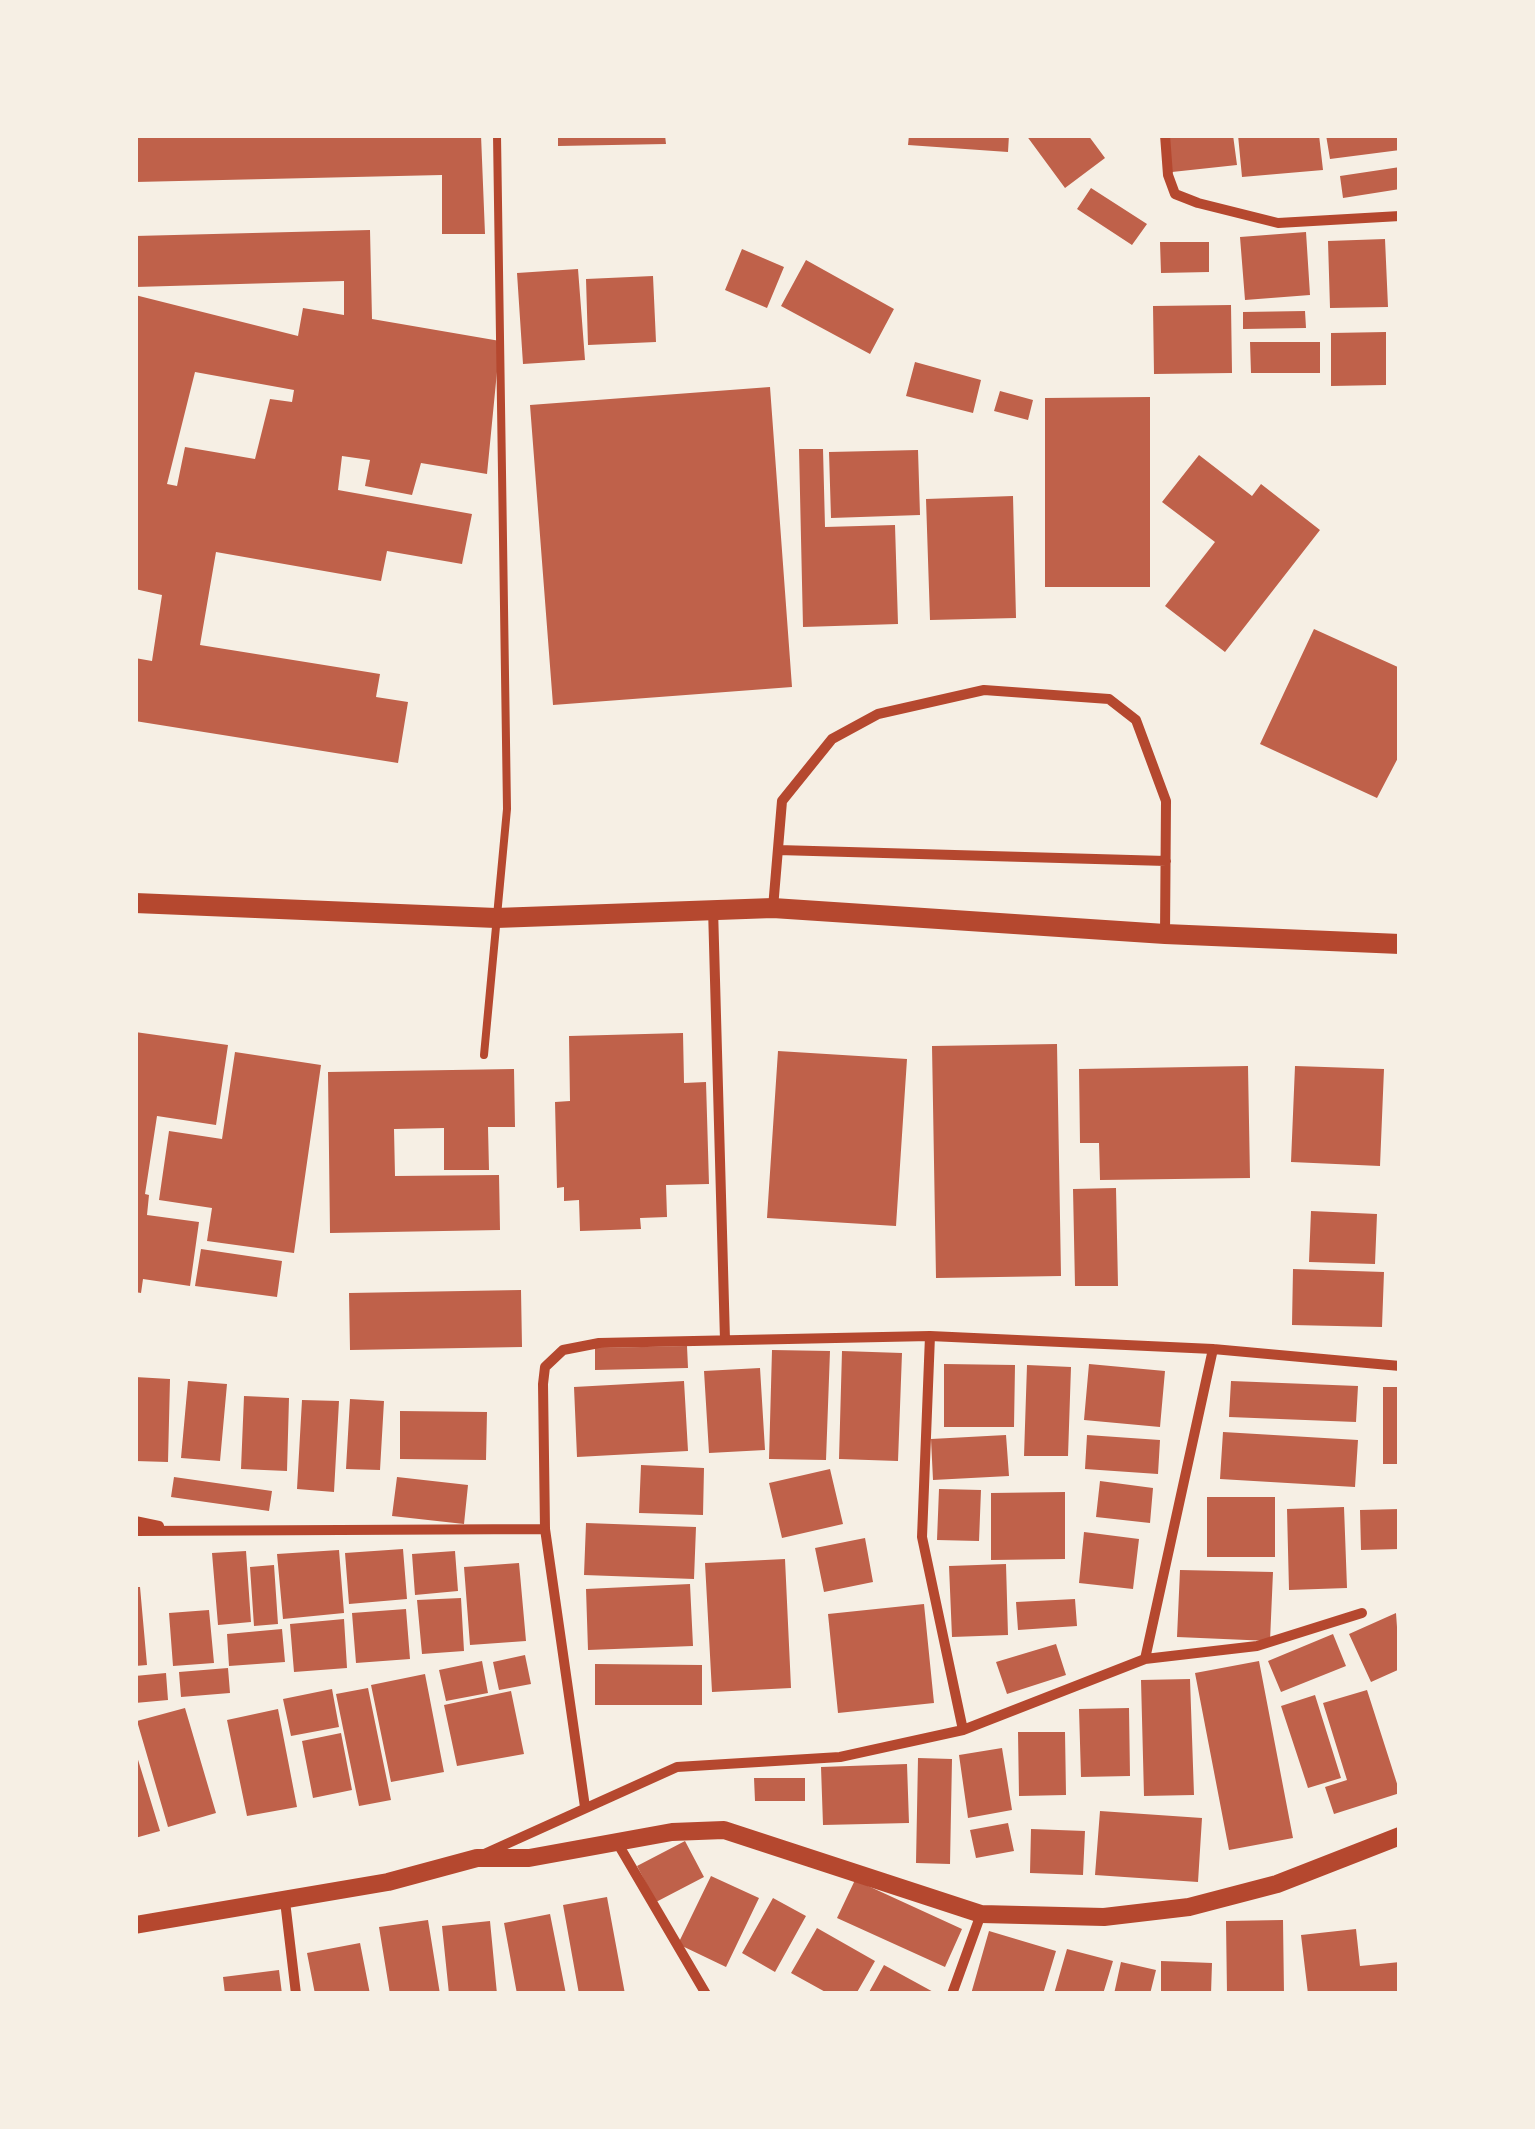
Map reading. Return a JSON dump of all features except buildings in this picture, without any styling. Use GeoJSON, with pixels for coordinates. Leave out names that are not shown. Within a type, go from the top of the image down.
{"type":"FeatureCollection","features":[{"type":"Feature","properties":{"kind":"main road"},"geometry":{"type":"LineString","coordinates":[[135,903],[496,918],[714,907],[773,908],[1165,934],[1400,944]]}},
{"type":"Feature","properties":{"kind":"street"},"geometry":{"type":"LineString","coordinates":[[1165,135],[1168,176],[1175,194],[1198,203],[1278,224],[1400,216]]}},
{"type":"Feature","properties":{"kind":"street"},"geometry":{"type":"LineString","coordinates":[[773,908],[782,801],[832,739],[878,714],[984,690],[1109,699],[1136,720],[1166,801],[1165,934]]}},
{"type":"Feature","properties":{"kind":"street"},"geometry":{"type":"LineString","coordinates":[[778,850],[1166,860]]}},
{"type":"Feature","properties":{"kind":"street"},"geometry":{"type":"LineString","coordinates":[[714,907],[725,1340]]}},
{"type":"Feature","properties":{"kind":"street"},"geometry":{"type":"LineString","coordinates":[[930,1336],[922,1537],[963,1730]]}},
{"type":"Feature","properties":{"kind":"street"},"geometry":{"type":"LineString","coordinates":[[585,1807],[545,1529],[542,1407],[545,1367],[551,1358],[579,1344],[930,1336],[1213,1350],[1400,1366]]}},
{"type":"Feature","properties":{"kind":"street"},"geometry":{"type":"LineString","coordinates":[[1145,1659],[1213,1350]]}},
{"type":"Feature","properties":{"kind":"street"},"geometry":{"type":"LineString","coordinates":[[135,1522],[175,1528]]}},
{"type":"Feature","properties":{"kind":"street"},"geometry":{"type":"LineString","coordinates":[[135,1531],[545,1529]]}},
{"type":"Feature","properties":{"kind":"street"},"geometry":{"type":"LineString","coordinates":[[135,1926],[388,1882],[477,1858],[677,1767],[840,1757],[963,1730],[1145,1659],[1258,1646],[1362,1612]]}},
{"type":"Feature","properties":{"kind":"street"},"geometry":{"type":"LineString","coordinates":[[477,1858],[529,1858],[672,1832],[724,1830],[981,1914],[1104,1918],[1189,1907],[1277,1884],[1400,1836]]}},
{"type":"Feature","properties":{"kind":"street"},"geometry":{"type":"LineString","coordinates":[[618,1844],[706,1994]]}},
{"type":"Feature","properties":{"kind":"street"},"geometry":{"type":"LineString","coordinates":[[286,1901],[296,1994]]}},
{"type":"Feature","properties":{"kind":"street"},"geometry":{"type":"LineString","coordinates":[[952,1994],[981,1914]]}},
{"type":"Feature","properties":{"kind":"lane"},"geometry":{"type":"LineString","coordinates":[[484,1054],[507,809],[498,135]]}}]}
